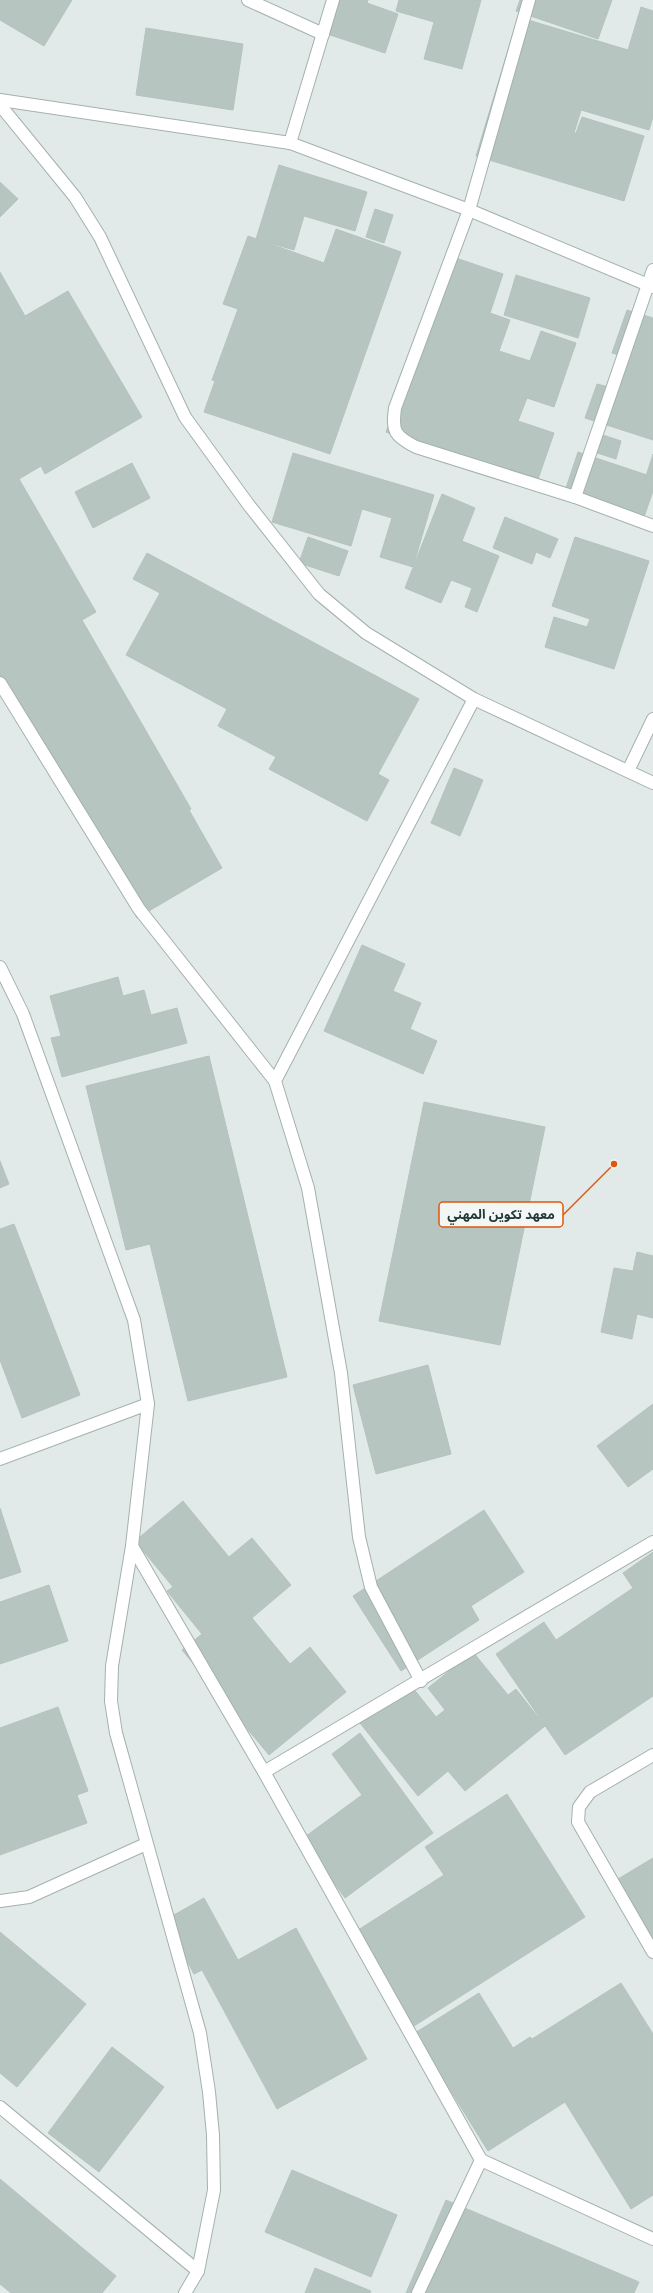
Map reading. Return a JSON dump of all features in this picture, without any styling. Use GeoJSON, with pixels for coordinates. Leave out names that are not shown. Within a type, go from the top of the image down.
{"type":"FeatureCollection","features":[{"type":"Feature","properties":{"kind":"street"},"geometry":{"type":"LineString","coordinates":[[248,0],[323,34]]}},
{"type":"Feature","properties":{"kind":"street"},"geometry":{"type":"LineString","coordinates":[[290,143],[333,0]]}},
{"type":"Feature","properties":{"kind":"street"},"geometry":{"type":"LineString","coordinates":[[529,0],[469,210],[395,408],[393,426],[400,439],[416,447],[575,497],[653,526]]}},
{"type":"Feature","properties":{"kind":"street"},"geometry":{"type":"LineString","coordinates":[[0,100],[290,143],[469,210],[651,286]]}},
{"type":"Feature","properties":{"kind":"street"},"geometry":{"type":"LineString","coordinates":[[0,105],[75,197],[100,237],[185,417],[248,504],[314,588],[366,633],[474,698],[653,783]]}},
{"type":"Feature","properties":{"kind":"street"},"geometry":{"type":"LineString","coordinates":[[575,497],[651,286],[653,270]]}},
{"type":"Feature","properties":{"kind":"street"},"geometry":{"type":"LineString","coordinates":[[0,683],[139,910],[275,1081],[308,1188],[341,1373],[361,1544],[371,1587],[421,1681]]}},
{"type":"Feature","properties":{"kind":"street"},"geometry":{"type":"LineString","coordinates":[[275,1081],[474,698]]}},
{"type":"Feature","properties":{"kind":"street"},"geometry":{"type":"LineString","coordinates":[[628,771],[653,719]]}},
{"type":"Feature","properties":{"kind":"street"},"geometry":{"type":"LineString","coordinates":[[0,967],[23,1014],[134,1320],[148,1404],[132,1546],[112,1666],[111,1701],[116,1733],[200,2033],[209,2092],[213,2135],[214,2190],[198,2271],[185,2293]]}},
{"type":"Feature","properties":{"kind":"street"},"geometry":{"type":"LineString","coordinates":[[0,1459],[148,1404]]}},
{"type":"Feature","properties":{"kind":"street"},"geometry":{"type":"LineString","coordinates":[[264,1772],[421,1681],[653,1542]]}},
{"type":"Feature","properties":{"kind":"street"},"geometry":{"type":"LineString","coordinates":[[132,1546],[264,1772],[480,2160],[653,2239]]}},
{"type":"Feature","properties":{"kind":"street"},"geometry":{"type":"LineString","coordinates":[[653,1755],[590,1792],[579,1807],[578,1822],[653,1952]]}},
{"type":"Feature","properties":{"kind":"street"},"geometry":{"type":"LineString","coordinates":[[0,1901],[29,1897],[146,1844]]}},
{"type":"Feature","properties":{"kind":"street"},"geometry":{"type":"LineString","coordinates":[[0,2107],[198,2271]]}},
{"type":"Feature","properties":{"kind":"street"},"geometry":{"type":"LineString","coordinates":[[418,2293],[480,2160]]}},
{"type":"Feature","properties":{"kind":"building"},"geometry":{"type":"Polygon","coordinates":[[[0,0],[72,0],[44,46],[0,20],[0,0]]]}},
{"type":"Feature","properties":{"kind":"building"},"geometry":{"type":"Polygon","coordinates":[[[329,0],[368,0],[367,3],[398,14],[385,53],[318,31],[329,0]]]}},
{"type":"Feature","properties":{"kind":"building"},"geometry":{"type":"Polygon","coordinates":[[[399,0],[481,0],[462,69],[424,59],[434,22],[396,11],[399,0]]]}},
{"type":"Feature","properties":{"kind":"building"},"geometry":{"type":"Polygon","coordinates":[[[520,0],[612,0],[598,39],[516,11],[520,0]]]}},
{"type":"Feature","properties":{"kind":"building"},"geometry":{"type":"Polygon","coordinates":[[[641,7],[653,11],[653,117],[649,130],[581,110],[574,133],[576,133],[582,117],[644,136],[624,201],[476,156],[518,17],[628,50],[641,7]]]}},
{"type":"Feature","properties":{"kind":"building"},"geometry":{"type":"Polygon","coordinates":[[[146,28],[243,44],[233,110],[136,95],[146,28]]]}},
{"type":"Feature","properties":{"kind":"building"},"geometry":{"type":"Polygon","coordinates":[[[279,165],[367,192],[355,231],[304,216],[294,250],[256,239],[279,165]]]}},
{"type":"Feature","properties":{"kind":"building"},"geometry":{"type":"Polygon","coordinates":[[[0,182],[18,199],[0,217],[0,182]]]}},
{"type":"Feature","properties":{"kind":"building"},"geometry":{"type":"Polygon","coordinates":[[[375,209],[393,215],[384,243],[366,237],[375,209]]]}},
{"type":"Feature","properties":{"kind":"building"},"geometry":{"type":"Polygon","coordinates":[[[336,229],[401,252],[330,454],[204,412],[215,381],[212,380],[238,309],[223,304],[248,236],[324,263],[336,229]]]}},
{"type":"Feature","properties":{"kind":"building"},"geometry":{"type":"Polygon","coordinates":[[[450,256],[503,274],[490,313],[510,320],[499,351],[530,361],[541,331],[576,343],[554,407],[527,398],[518,421],[554,433],[536,485],[386,432],[450,256]]]}},
{"type":"Feature","properties":{"kind":"building"},"geometry":{"type":"Polygon","coordinates":[[[0,272],[25,316],[68,291],[142,417],[45,474],[41,466],[19,479],[96,612],[82,620],[191,809],[189,810],[222,868],[137,918],[0,680],[0,272]]]}},
{"type":"Feature","properties":{"kind":"building"},"geometry":{"type":"Polygon","coordinates":[[[516,275],[590,298],[578,338],[504,315],[516,275]]]}},
{"type":"Feature","properties":{"kind":"building"},"geometry":{"type":"Polygon","coordinates":[[[627,310],[653,318],[653,440],[585,418],[597,384],[609,387],[619,355],[612,353],[627,310]]]}},
{"type":"Feature","properties":{"kind":"building"},"geometry":{"type":"Polygon","coordinates":[[[597,433],[621,441],[616,459],[591,451],[597,433]]]}},
{"type":"Feature","properties":{"kind":"building"},"geometry":{"type":"Polygon","coordinates":[[[578,452],[653,477],[653,491],[644,517],[565,491],[578,452]]]}},
{"type":"Feature","properties":{"kind":"building"},"geometry":{"type":"Polygon","coordinates":[[[293,453],[434,495],[413,567],[380,557],[392,518],[362,509],[351,546],[272,522],[293,453]]]}},
{"type":"Feature","properties":{"kind":"building"},"geometry":{"type":"Polygon","coordinates":[[[653,454],[653,478],[646,476],[653,454]]]}},
{"type":"Feature","properties":{"kind":"building"},"geometry":{"type":"Polygon","coordinates":[[[132,463],[150,498],[93,528],[75,492],[132,463]]]}},
{"type":"Feature","properties":{"kind":"building"},"geometry":{"type":"Polygon","coordinates":[[[442,494],[475,508],[462,541],[499,556],[477,612],[465,607],[472,588],[451,580],[441,603],[405,588],[442,494]]]}},
{"type":"Feature","properties":{"kind":"building"},"geometry":{"type":"Polygon","coordinates":[[[505,517],[558,539],[550,558],[536,552],[532,564],[493,548],[505,517]]]}},
{"type":"Feature","properties":{"kind":"building"},"geometry":{"type":"Polygon","coordinates":[[[308,537],[348,551],[339,576],[299,563],[308,537]]]}},
{"type":"Feature","properties":{"kind":"building"},"geometry":{"type":"Polygon","coordinates":[[[575,537],[649,561],[614,669],[545,647],[554,617],[587,627],[590,619],[552,606],[575,537]]]}},
{"type":"Feature","properties":{"kind":"building"},"geometry":{"type":"Polygon","coordinates":[[[147,553],[419,699],[378,774],[389,780],[367,821],[269,769],[276,757],[218,726],[227,709],[126,655],[160,593],[133,579],[147,553]]]}},
{"type":"Feature","properties":{"kind":"building"},"geometry":{"type":"Polygon","coordinates":[[[454,768],[483,780],[460,836],[431,823],[454,768]]]}},
{"type":"Feature","properties":{"kind":"building"},"geometry":{"type":"Polygon","coordinates":[[[362,945],[405,964],[393,991],[421,1003],[410,1029],[437,1041],[423,1074],[324,1031],[362,945]]]}},
{"type":"Feature","properties":{"kind":"building"},"geometry":{"type":"Polygon","coordinates":[[[118,977],[123,996],[144,990],[151,1015],[177,1008],[187,1043],[62,1077],[51,1038],[61,1036],[50,996],[118,977]]]}},
{"type":"Feature","properties":{"kind":"building"},"geometry":{"type":"Polygon","coordinates":[[[209,1056],[287,1377],[188,1401],[150,1244],[126,1250],[86,1086],[209,1056]]]}},
{"type":"Feature","properties":{"kind":"building"},"geometry":{"type":"Polygon","coordinates":[[[424,1102],[545,1127],[500,1345],[379,1321],[424,1102]]]}},
{"type":"Feature","properties":{"kind":"building"},"geometry":{"type":"Polygon","coordinates":[[[0,1161],[9,1184],[0,1188],[0,1161]]]}},
{"type":"Feature","properties":{"kind":"building"},"geometry":{"type":"Polygon","coordinates":[[[14,1224],[80,1395],[22,1418],[0,1360],[0,1229],[14,1224]]]}},
{"type":"Feature","properties":{"kind":"building"},"geometry":{"type":"Polygon","coordinates":[[[637,1252],[653,1256],[653,1318],[637,1314],[632,1339],[601,1332],[614,1268],[633,1271],[637,1252]]]}},
{"type":"Feature","properties":{"kind":"building"},"geometry":{"type":"Polygon","coordinates":[[[428,1365],[451,1454],[376,1474],[353,1385],[428,1365]]]}},
{"type":"Feature","properties":{"kind":"building"},"geometry":{"type":"Polygon","coordinates":[[[653,1404],[653,1469],[628,1487],[597,1446],[653,1404]]]}},
{"type":"Feature","properties":{"kind":"building"},"geometry":{"type":"Polygon","coordinates":[[[183,1501],[229,1557],[252,1538],[291,1585],[252,1618],[290,1664],[310,1647],[346,1692],[269,1755],[182,1650],[202,1634],[167,1591],[173,1587],[135,1541],[183,1501]]]}},
{"type":"Feature","properties":{"kind":"building"},"geometry":{"type":"Polygon","coordinates":[[[0,1508],[21,1572],[0,1579],[0,1508]]]}},
{"type":"Feature","properties":{"kind":"building"},"geometry":{"type":"Polygon","coordinates":[[[484,1510],[524,1572],[471,1606],[479,1620],[401,1671],[353,1596],[484,1510]]]}},
{"type":"Feature","properties":{"kind":"building"},"geometry":{"type":"Polygon","coordinates":[[[653,1552],[653,1696],[565,1755],[496,1654],[544,1622],[556,1640],[633,1588],[623,1573],[653,1552]]]}},
{"type":"Feature","properties":{"kind":"building"},"geometry":{"type":"Polygon","coordinates":[[[49,1585],[68,1641],[0,1664],[0,1602],[49,1585]]]}},
{"type":"Feature","properties":{"kind":"building"},"geometry":{"type":"Polygon","coordinates":[[[473,1652],[508,1695],[516,1689],[545,1726],[465,1791],[448,1771],[418,1796],[360,1723],[409,1683],[436,1717],[445,1710],[428,1688],[473,1652]]]}},
{"type":"Feature","properties":{"kind":"building"},"geometry":{"type":"Polygon","coordinates":[[[58,1707],[88,1791],[77,1795],[87,1823],[0,1855],[0,1728],[58,1707]]]}},
{"type":"Feature","properties":{"kind":"building"},"geometry":{"type":"Polygon","coordinates":[[[360,1733],[433,1833],[345,1898],[302,1839],[362,1795],[332,1754],[360,1733]]]}},
{"type":"Feature","properties":{"kind":"building"},"geometry":{"type":"Polygon","coordinates":[[[507,1794],[585,1917],[414,2026],[355,1932],[444,1875],[425,1847],[507,1794]]]}},
{"type":"Feature","properties":{"kind":"building"},"geometry":{"type":"Polygon","coordinates":[[[653,1858],[653,1939],[618,1879],[653,1858]]]}},
{"type":"Feature","properties":{"kind":"building"},"geometry":{"type":"Polygon","coordinates":[[[204,1898],[238,1960],[296,1928],[367,2059],[277,2109],[202,1970],[194,1974],[165,1920],[204,1898]]]}},
{"type":"Feature","properties":{"kind":"building"},"geometry":{"type":"Polygon","coordinates":[[[0,1932],[86,2004],[17,2087],[0,2073],[0,1932]]]}},
{"type":"Feature","properties":{"kind":"building"},"geometry":{"type":"Polygon","coordinates":[[[621,1983],[653,2034],[653,2195],[631,2209],[565,2102],[488,2151],[415,2033],[479,1993],[513,2048],[530,2037],[532,2039],[621,1983]]]}},
{"type":"Feature","properties":{"kind":"building"},"geometry":{"type":"Polygon","coordinates":[[[112,2047],[164,2087],[99,2172],[48,2133],[112,2047]]]}},
{"type":"Feature","properties":{"kind":"building"},"geometry":{"type":"Polygon","coordinates":[[[292,2170],[397,2215],[371,2277],[265,2232],[292,2170]]]}},
{"type":"Feature","properties":{"kind":"building"},"geometry":{"type":"Polygon","coordinates":[[[0,2179],[116,2276],[102,2293],[11,2293],[0,2284],[0,2179]]]}},
{"type":"Feature","properties":{"kind":"building"},"geometry":{"type":"Polygon","coordinates":[[[446,2200],[639,2282],[634,2293],[406,2293],[446,2200]]]}},
{"type":"Feature","properties":{"kind":"building"},"geometry":{"type":"Polygon","coordinates":[[[315,2268],[371,2291],[370,2293],[305,2293],[315,2268]]]}},
{"type":"Feature","properties":{"kind":"place","name":"معهد تكوين المهني"},"geometry":{"type":"Point","coordinates":[614,1164]}}]}
